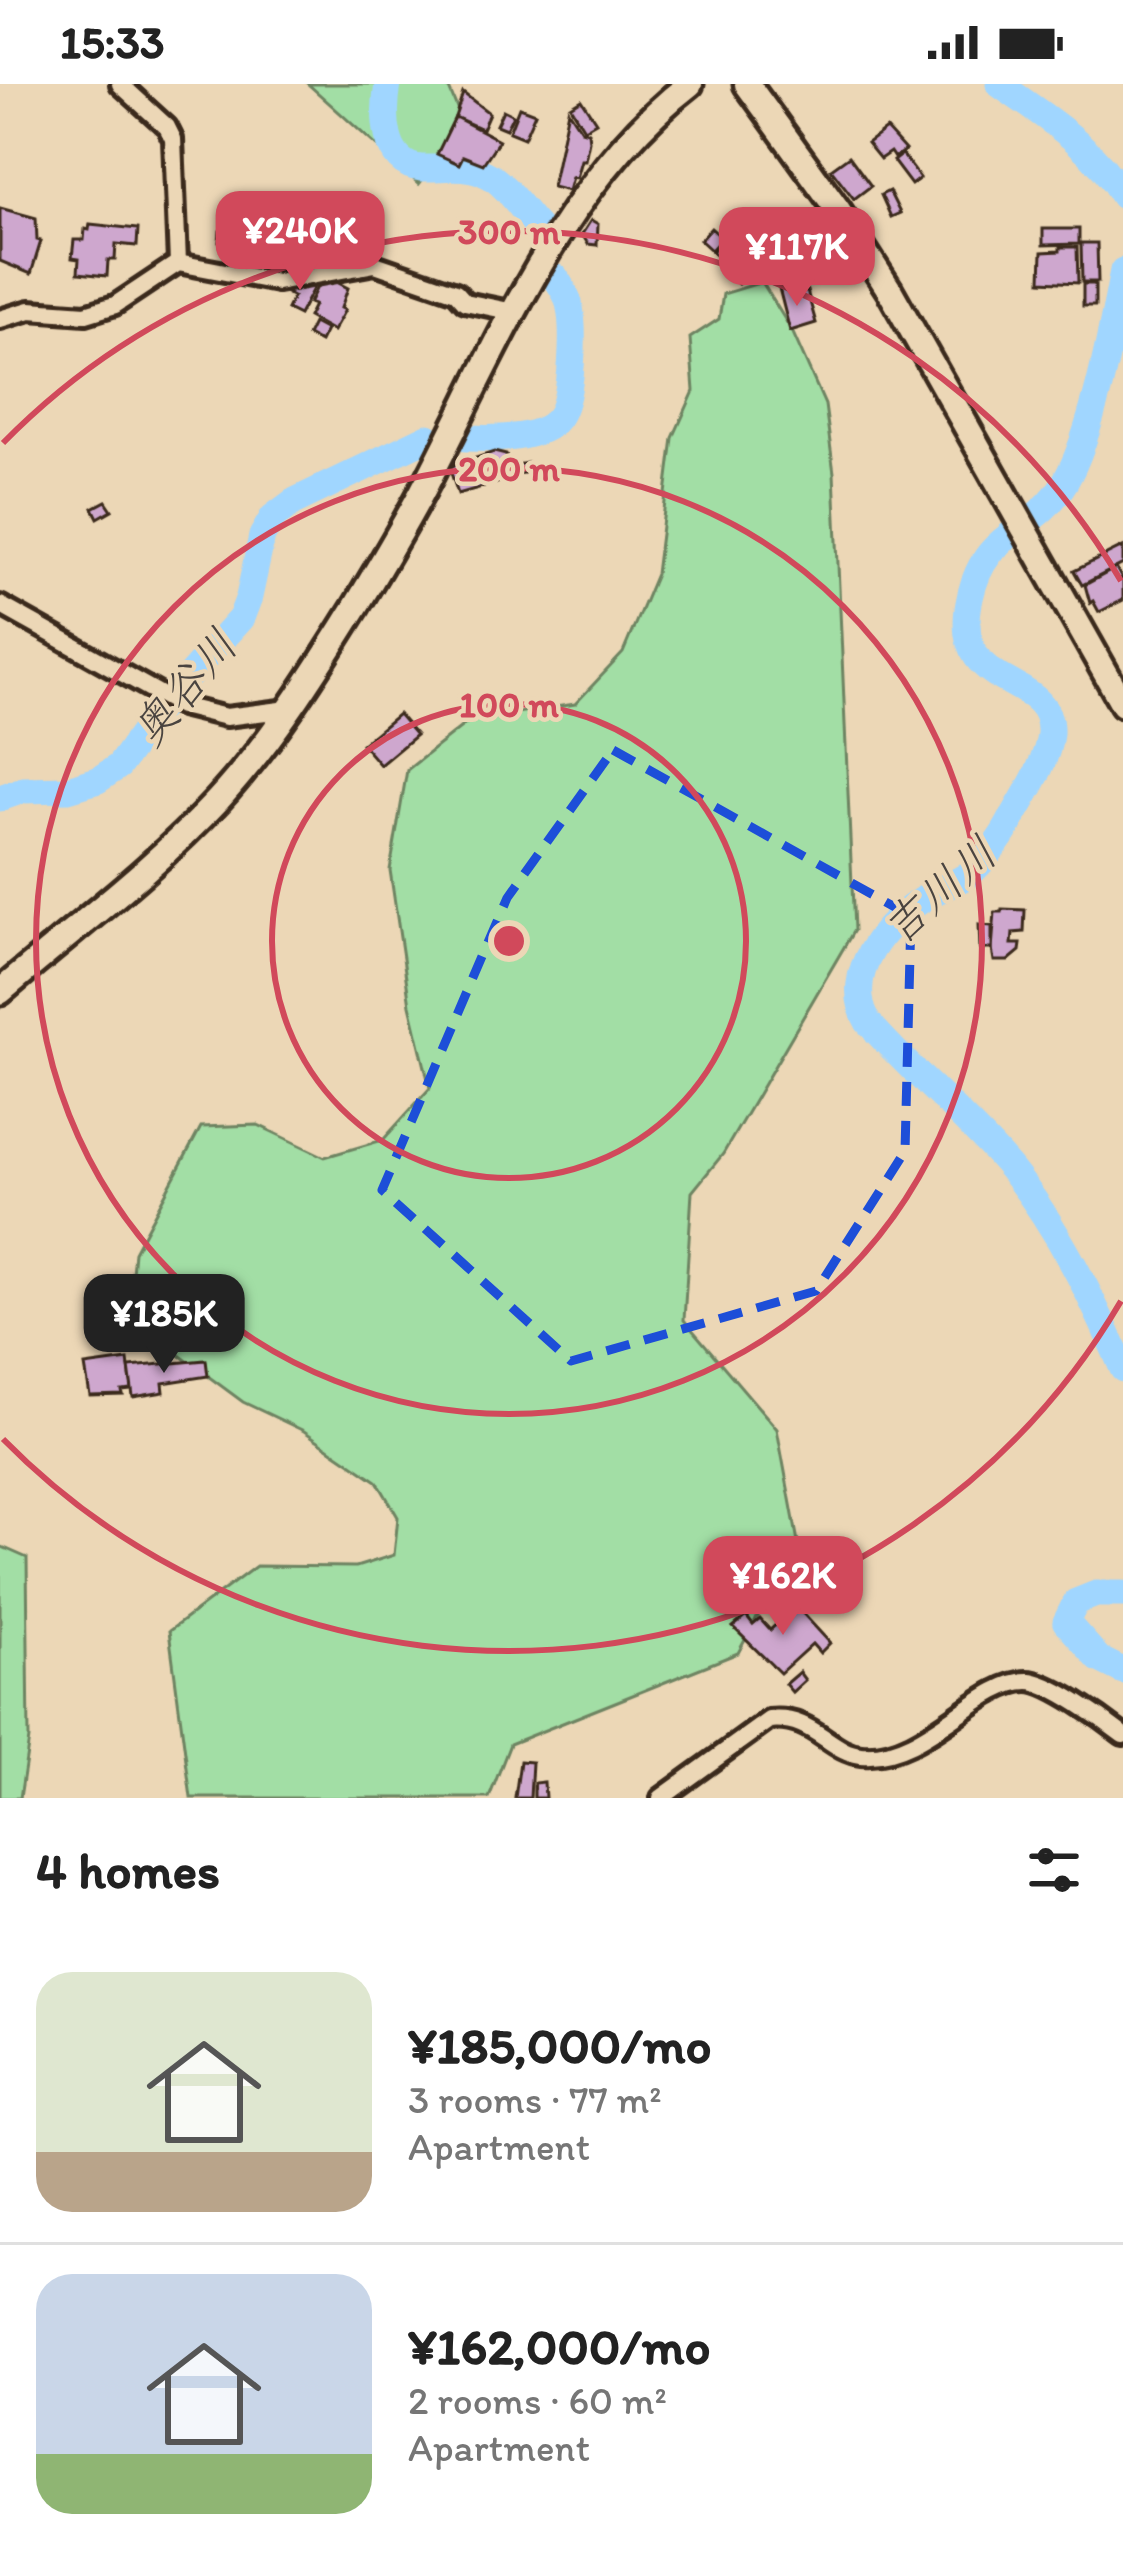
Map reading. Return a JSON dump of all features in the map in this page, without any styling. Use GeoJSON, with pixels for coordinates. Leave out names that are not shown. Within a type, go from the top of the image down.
{"type":"FeatureCollection","features":[{"type":"Feature","properties":{"kind":"main road"},"geometry":{"type":"LineString","coordinates":[[0,992],[215,802],[289,710],[422,491],[514,312],[619,153],[650,114],[690,84]]}},
{"type":"Feature","properties":{"kind":"main road"},"geometry":{"type":"LineString","coordinates":[[747,84],[890,291],[1123,704]]}},
{"type":"Feature","properties":{"kind":"street"},"geometry":{"type":"LineString","coordinates":[[120,84],[167,127],[173,139],[178,263]]}},
{"type":"Feature","properties":{"kind":"street"},"geometry":{"type":"LineString","coordinates":[[0,319],[30,310],[86,314],[115,305],[178,263],[277,282],[375,265],[456,292],[465,302],[514,312]]}},
{"type":"Feature","properties":{"kind":"street"},"geometry":{"type":"LineString","coordinates":[[0,605],[181,706],[226,717],[289,710]]}},
{"type":"Feature","properties":{"kind":"street"},"geometry":{"type":"LineString","coordinates":[[662,1798],[769,1720],[787,1718],[857,1755],[884,1753],[911,1745],[1008,1686],[1031,1681],[1096,1713],[1123,1736]]}},
{"type":"Feature","properties":{"kind":"highlighted area"},"geometry":{"type":"Polygon","coordinates":[[[613,750],[911,916],[905,1151],[816,1291],[571,1361],[382,1190],[507,898],[613,750]]]}},
{"type":"Feature","properties":{"kind":"green space"},"geometry":{"type":"Polygon","coordinates":[[[308,84],[447,84],[465,127],[419,184],[308,84]]]}},
{"type":"Feature","properties":{"kind":"green space"},"geometry":{"type":"Polygon","coordinates":[[[762,282],[792,331],[825,405],[834,473],[854,930],[723,1154],[692,1192],[684,1320],[777,1429],[798,1542],[738,1653],[510,1744],[489,1798],[191,1798],[169,1631],[256,1566],[356,1567],[394,1555],[398,1517],[377,1481],[304,1431],[243,1402],[128,1317],[134,1252],[201,1127],[258,1125],[325,1157],[383,1140],[430,1088],[410,1005],[390,870],[407,770],[470,720],[575,704],[623,653],[656,574],[673,438],[694,391],[690,338],[719,319],[723,294],[762,282]]]}},
{"type":"Feature","properties":{"kind":"green space"},"geometry":{"type":"Polygon","coordinates":[[[0,1546],[27,1558],[29,1739],[20,1798],[0,1798],[0,1546]]]}},
{"type":"Feature","properties":{"kind":"building"},"geometry":{"type":"Polygon","coordinates":[[[463,93],[489,113],[482,129],[455,117],[463,93]]]}},
{"type":"Feature","properties":{"kind":"building"},"geometry":{"type":"Polygon","coordinates":[[[581,99],[596,122],[584,129],[570,106],[581,99]]]}},
{"type":"Feature","properties":{"kind":"building"},"geometry":{"type":"Polygon","coordinates":[[[519,107],[535,113],[524,138],[509,132],[519,107]]]}},
{"type":"Feature","properties":{"kind":"building"},"geometry":{"type":"Polygon","coordinates":[[[503,110],[513,115],[506,129],[496,125],[503,110]]]}},
{"type":"Feature","properties":{"kind":"building"},"geometry":{"type":"Polygon","coordinates":[[[568,110],[581,130],[588,132],[589,141],[585,160],[568,191],[552,187],[568,110]]]}},
{"type":"Feature","properties":{"kind":"building"},"geometry":{"type":"Polygon","coordinates":[[[455,117],[499,140],[483,164],[463,156],[459,164],[437,154],[455,117]]]}},
{"type":"Feature","properties":{"kind":"building"},"geometry":{"type":"Polygon","coordinates":[[[886,129],[905,150],[894,158],[890,152],[880,159],[867,143],[886,129]]]}},
{"type":"Feature","properties":{"kind":"building"},"geometry":{"type":"Polygon","coordinates":[[[902,154],[920,178],[911,185],[893,161],[902,154]]]}},
{"type":"Feature","properties":{"kind":"building"},"geometry":{"type":"Polygon","coordinates":[[[849,156],[871,186],[854,199],[831,169],[849,156]]]}},
{"type":"Feature","properties":{"kind":"building"},"geometry":{"type":"Polygon","coordinates":[[[889,191],[900,213],[891,217],[881,195],[889,191]]]}},
{"type":"Feature","properties":{"kind":"building"},"geometry":{"type":"Polygon","coordinates":[[[0,208],[36,218],[37,240],[41,241],[31,274],[0,261],[0,208]]]}},
{"type":"Feature","properties":{"kind":"building"},"geometry":{"type":"Polygon","coordinates":[[[591,220],[598,224],[597,245],[588,244],[582,234],[591,220]]]}},
{"type":"Feature","properties":{"kind":"building"},"geometry":{"type":"Polygon","coordinates":[[[90,224],[138,229],[137,246],[116,244],[107,276],[78,273],[79,259],[72,258],[74,240],[84,240],[90,224]]]}},
{"type":"Feature","properties":{"kind":"building"},"geometry":{"type":"Polygon","coordinates":[[[711,228],[722,238],[711,250],[700,240],[711,228]]]}},
{"type":"Feature","properties":{"kind":"building"},"geometry":{"type":"Polygon","coordinates":[[[1043,229],[1079,229],[1079,244],[1043,245],[1043,229]]]}},
{"type":"Feature","properties":{"kind":"building"},"geometry":{"type":"Polygon","coordinates":[[[220,231],[243,233],[242,244],[219,242],[220,231]]]}},
{"type":"Feature","properties":{"kind":"building"},"geometry":{"type":"Polygon","coordinates":[[[726,239],[737,251],[723,263],[712,251],[726,239]]]}},
{"type":"Feature","properties":{"kind":"building"},"geometry":{"type":"Polygon","coordinates":[[[1081,243],[1097,243],[1098,282],[1082,282],[1081,243]]]}},
{"type":"Feature","properties":{"kind":"building"},"geometry":{"type":"Polygon","coordinates":[[[1060,247],[1077,247],[1078,283],[1041,281],[1042,252],[1060,251],[1060,247]]]}},
{"type":"Feature","properties":{"kind":"building"},"geometry":{"type":"Polygon","coordinates":[[[741,251],[756,270],[738,284],[723,265],[741,251]]]}},
{"type":"Feature","properties":{"kind":"building"},"geometry":{"type":"Polygon","coordinates":[[[298,273],[316,283],[299,315],[287,309],[293,297],[286,293],[298,273]]]}},
{"type":"Feature","properties":{"kind":"building"},"geometry":{"type":"Polygon","coordinates":[[[323,275],[348,288],[341,308],[345,310],[333,331],[308,317],[314,305],[309,303],[323,275]]]}},
{"type":"Feature","properties":{"kind":"building"},"geometry":{"type":"Polygon","coordinates":[[[1083,284],[1095,284],[1095,306],[1083,306],[1083,284]]]}},
{"type":"Feature","properties":{"kind":"building"},"geometry":{"type":"Polygon","coordinates":[[[789,285],[792,296],[807,291],[816,323],[790,331],[779,288],[789,285]]]}},
{"type":"Feature","properties":{"kind":"building"},"geometry":{"type":"Polygon","coordinates":[[[313,323],[326,330],[320,342],[307,335],[313,323]]]}},
{"type":"Feature","properties":{"kind":"building"},"geometry":{"type":"Polygon","coordinates":[[[494,452],[506,455],[514,478],[458,494],[449,467],[494,452]]]}},
{"type":"Feature","properties":{"kind":"building"},"geometry":{"type":"Polygon","coordinates":[[[527,463],[529,472],[513,475],[512,466],[527,463]]]}},
{"type":"Feature","properties":{"kind":"building"},"geometry":{"type":"Polygon","coordinates":[[[106,501],[112,510],[98,518],[93,508],[106,501]]]}},
{"type":"Feature","properties":{"kind":"building"},"geometry":{"type":"Polygon","coordinates":[[[1123,547],[1123,564],[1082,585],[1074,571],[1123,547]]]}},
{"type":"Feature","properties":{"kind":"building"},"geometry":{"type":"Polygon","coordinates":[[[1116,568],[1123,581],[1123,600],[1099,612],[1090,603],[1085,585],[1116,568]]]}},
{"type":"Feature","properties":{"kind":"building"},"geometry":{"type":"Polygon","coordinates":[[[398,714],[416,735],[380,765],[362,744],[398,714]]]}},
{"type":"Feature","properties":{"kind":"building"},"geometry":{"type":"Polygon","coordinates":[[[1025,910],[1024,932],[1013,933],[1012,944],[1021,944],[1020,951],[1008,961],[994,961],[995,912],[1025,910]]]}},
{"type":"Feature","properties":{"kind":"building"},"geometry":{"type":"Polygon","coordinates":[[[979,925],[992,926],[992,949],[980,949],[979,925]]]}},
{"type":"Feature","properties":{"kind":"building"},"geometry":{"type":"Polygon","coordinates":[[[128,1360],[132,1390],[122,1391],[123,1395],[90,1396],[85,1366],[128,1360]]]}},
{"type":"Feature","properties":{"kind":"building"},"geometry":{"type":"Polygon","coordinates":[[[206,1360],[208,1376],[163,1383],[164,1392],[133,1397],[129,1367],[206,1360]]]}},
{"type":"Feature","properties":{"kind":"building"},"geometry":{"type":"Polygon","coordinates":[[[796,1606],[830,1643],[820,1653],[812,1644],[780,1673],[733,1627],[746,1616],[753,1625],[760,1619],[770,1630],[796,1606]]]}},
{"type":"Feature","properties":{"kind":"building"},"geometry":{"type":"Polygon","coordinates":[[[799,1672],[805,1680],[792,1692],[785,1684],[799,1672]]]}},
{"type":"Feature","properties":{"kind":"building"},"geometry":{"type":"Polygon","coordinates":[[[520,1761],[532,1762],[530,1798],[515,1798],[520,1761]]]}},
{"type":"Feature","properties":{"kind":"building"},"geometry":{"type":"Polygon","coordinates":[[[544,1782],[545,1798],[534,1798],[534,1783],[544,1782]]]}},
{"type":"Feature","properties":{"kind":"waterway","name":"奥谷川"},"geometry":{"type":"LineString","coordinates":[[388,84],[386,123],[399,158],[422,168],[462,168],[486,174],[538,227]]}},
{"type":"Feature","properties":{"kind":"waterway","name":"吉川川"},"geometry":{"type":"LineString","coordinates":[[999,84],[1083,147],[1123,196]]}},
{"type":"Feature","properties":{"kind":"waterway","name":"吉川川"},"geometry":{"type":"LineString","coordinates":[[1123,271],[1101,379],[1075,461],[1052,500],[987,558],[970,598],[967,630],[974,652],[986,667],[1036,699],[1047,713],[1050,733],[1045,756],[991,851],[969,874],[897,919],[872,950],[860,985],[868,1022],[993,1149],[1044,1214],[1087,1290],[1123,1369]]}},
{"type":"Feature","properties":{"kind":"waterway","name":"奥谷川"},"geometry":{"type":"LineString","coordinates":[[466,438],[528,435],[558,418],[570,379],[572,329],[568,300],[556,278]]}},
{"type":"Feature","properties":{"kind":"waterway","name":"奥谷川"},"geometry":{"type":"LineString","coordinates":[[0,798],[23,790],[68,789],[98,780],[119,766],[160,708],[241,618],[262,536],[273,517],[293,502],[428,437]]}},
{"type":"Feature","properties":{"kind":"waterway","name":"吉川川"},"geometry":{"type":"LineString","coordinates":[[1123,1594],[1096,1594],[1076,1602],[1066,1622],[1099,1659],[1123,1671]]}}]}
